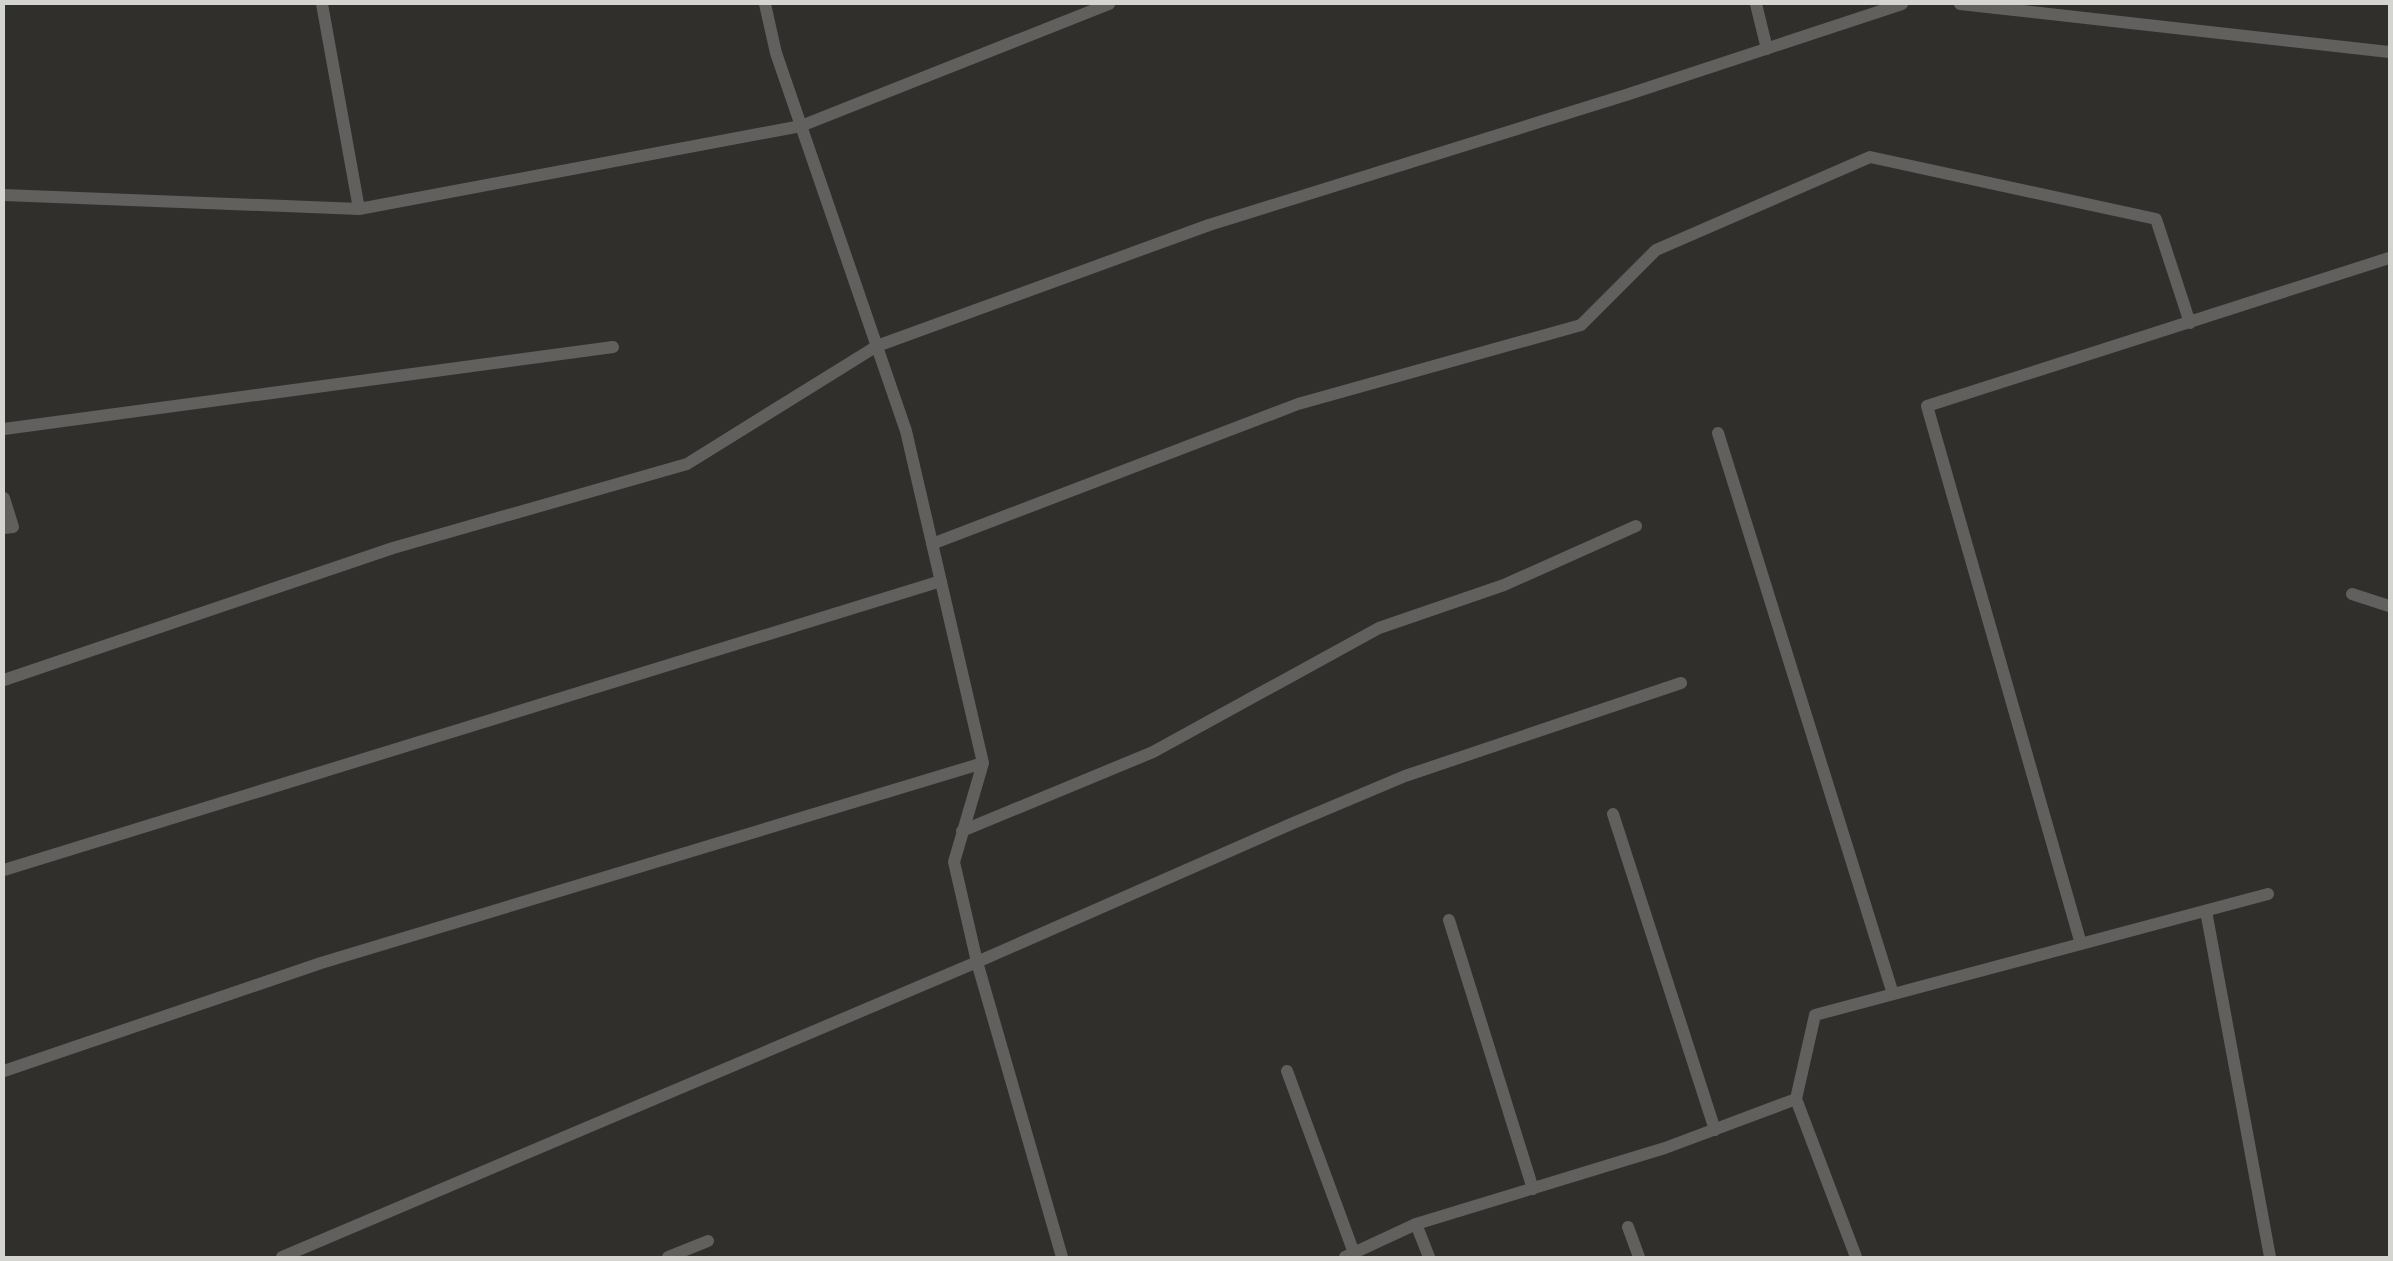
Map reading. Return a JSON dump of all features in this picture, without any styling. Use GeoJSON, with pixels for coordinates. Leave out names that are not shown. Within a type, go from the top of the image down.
{"type":"FeatureCollection","features":[{"type":"Feature","properties":{"kind":"street"},"geometry":{"type":"LineString","coordinates":[[322,4],[359,209]]}},
{"type":"Feature","properties":{"kind":"street"},"geometry":{"type":"LineString","coordinates":[[765,4],[776,53],[906,431],[983,763],[954,862],[977,962],[1062,1257]]}},
{"type":"Feature","properties":{"kind":"street"},"geometry":{"type":"LineString","coordinates":[[4,195],[359,209],[801,126],[1109,4]]}},
{"type":"Feature","properties":{"kind":"street"},"geometry":{"type":"LineString","coordinates":[[1756,4],[1767,49]]}},
{"type":"Feature","properties":{"kind":"street"},"geometry":{"type":"LineString","coordinates":[[4,680],[392,548],[687,464],[877,346],[1209,225],[1626,95],[1902,4]]}},
{"type":"Feature","properties":{"kind":"street"},"geometry":{"type":"LineString","coordinates":[[1960,4],[2389,52]]}},
{"type":"Feature","properties":{"kind":"street"},"geometry":{"type":"LineString","coordinates":[[932,544],[1298,404],[1581,325],[1656,250],[1870,157],[2156,219],[2190,323]]}},
{"type":"Feature","properties":{"kind":"street"},"geometry":{"type":"LineString","coordinates":[[2081,944],[1927,406],[2389,258]]}},
{"type":"Feature","properties":{"kind":"street"},"geometry":{"type":"LineString","coordinates":[[4,429],[613,347]]}},
{"type":"Feature","properties":{"kind":"street"},"geometry":{"type":"LineString","coordinates":[[1718,433],[1893,994]]}},
{"type":"Feature","properties":{"kind":"street"},"geometry":{"type":"LineString","coordinates":[[4,498],[13,527],[4,528]]}},
{"type":"Feature","properties":{"kind":"street"},"geometry":{"type":"LineString","coordinates":[[962,831],[1154,752],[1379,628],[1504,584],[1636,526]]}},
{"type":"Feature","properties":{"kind":"street"},"geometry":{"type":"LineString","coordinates":[[4,870],[941,582]]}},
{"type":"Feature","properties":{"kind":"street"},"geometry":{"type":"LineString","coordinates":[[2352,594],[2389,606]]}},
{"type":"Feature","properties":{"kind":"street"},"geometry":{"type":"LineString","coordinates":[[282,1257],[977,962],[1405,776],[1681,683]]}},
{"type":"Feature","properties":{"kind":"street"},"geometry":{"type":"LineString","coordinates":[[4,1071],[321,963],[983,763]]}},
{"type":"Feature","properties":{"kind":"street"},"geometry":{"type":"LineString","coordinates":[[1614,814],[1716,1130]]}},
{"type":"Feature","properties":{"kind":"street"},"geometry":{"type":"LineString","coordinates":[[1856,1257],[1796,1099],[1815,1015],[2268,894]]}},
{"type":"Feature","properties":{"kind":"street"},"geometry":{"type":"LineString","coordinates":[[2206,911],[2270,1257]]}},
{"type":"Feature","properties":{"kind":"street"},"geometry":{"type":"LineString","coordinates":[[1449,920],[1533,1189]]}},
{"type":"Feature","properties":{"kind":"street"},"geometry":{"type":"LineString","coordinates":[[1287,1071],[1350,1255],[1416,1224],[1665,1148],[1796,1099]]}},
{"type":"Feature","properties":{"kind":"street"},"geometry":{"type":"LineString","coordinates":[[1416,1224],[1429,1257]]}},
{"type":"Feature","properties":{"kind":"street"},"geometry":{"type":"LineString","coordinates":[[1628,1227],[1639,1257]]}},
{"type":"Feature","properties":{"kind":"street"},"geometry":{"type":"LineString","coordinates":[[668,1257],[708,1241]]}}]}
